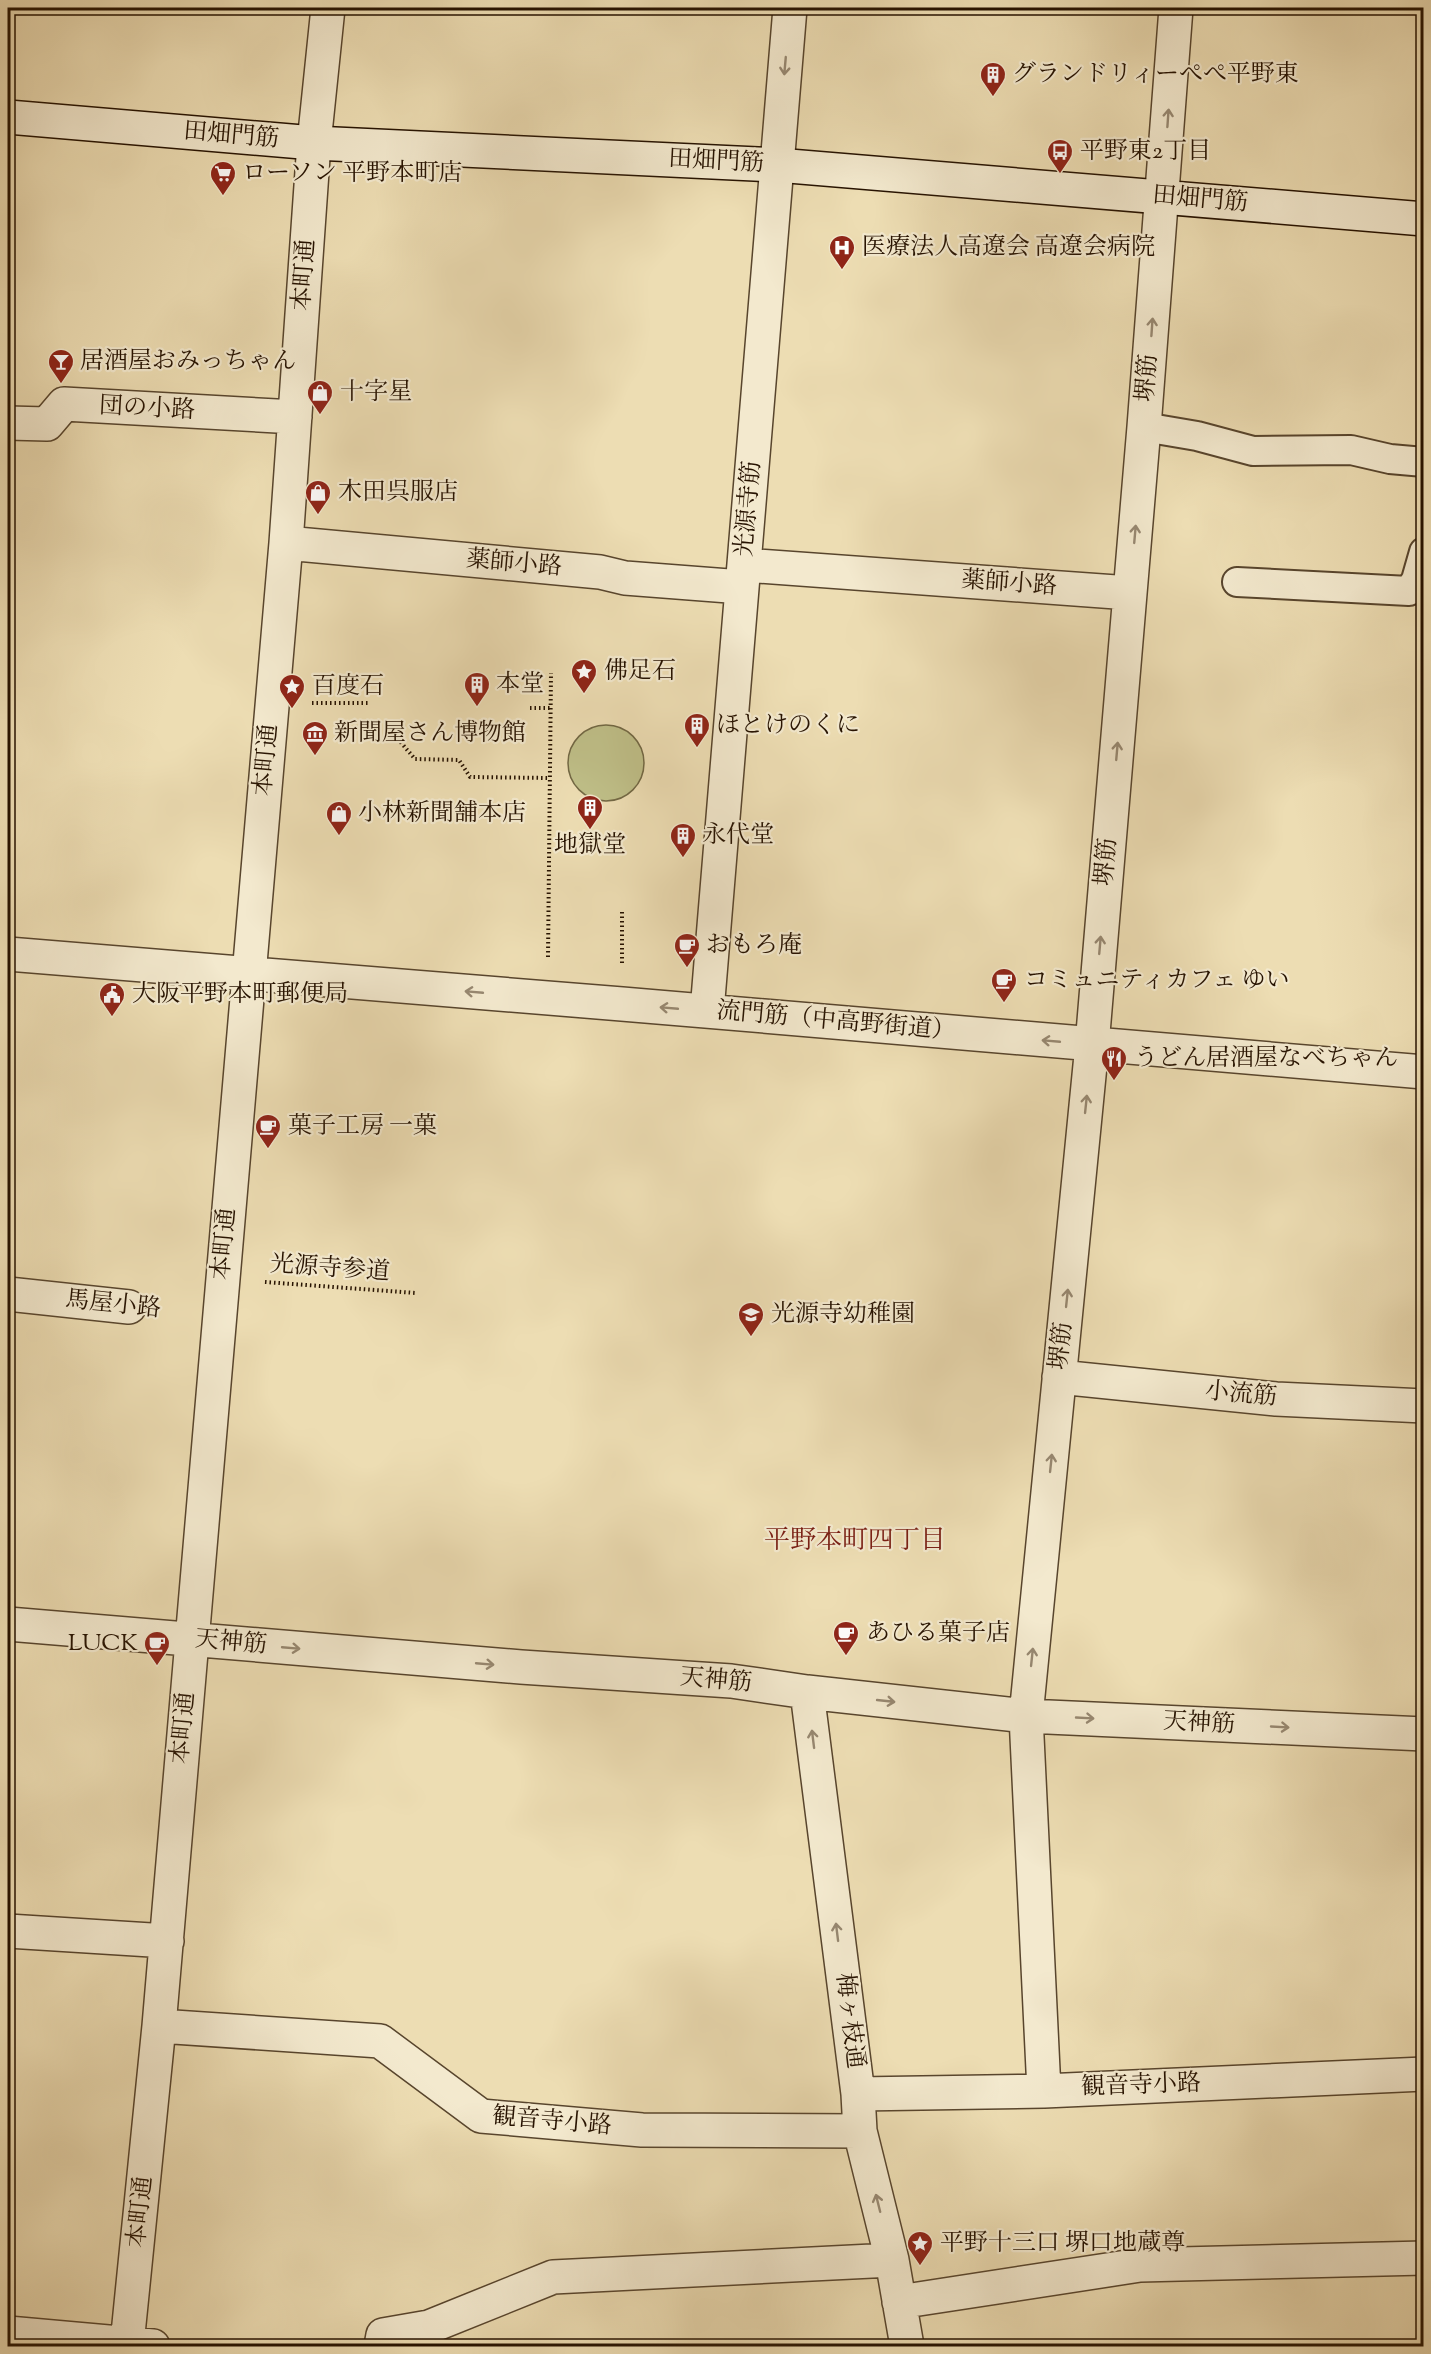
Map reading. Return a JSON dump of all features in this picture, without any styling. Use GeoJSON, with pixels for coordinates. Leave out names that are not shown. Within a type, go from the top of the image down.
{"type":"FeatureCollection","features":[{"type":"Feature","properties":{"kind":"street","name":"本町通"},"geometry":{"type":"LineString","coordinates":[[140,2345],[159,2026],[286,543],[314,143],[328,8]]}},
{"type":"Feature","properties":{"kind":"street","name":"光源寺筋"},"geometry":{"type":"LineString","coordinates":[[707,1011],[790,8]]}},
{"type":"Feature","properties":{"kind":"street","name":"堺筋"},"geometry":{"type":"LineString","coordinates":[[1044,2091],[1026,1716],[1092,1045],[1144,427],[1176,8]]}},
{"type":"Feature","properties":{"kind":"street","name":"田畑門筋"},"geometry":{"type":"LineString","coordinates":[[8,117],[314,143],[777,165],[1424,219]]}},
{"type":"Feature","properties":{"kind":"street","name":"団の小路"},"geometry":{"type":"LineString","coordinates":[[8,423],[48,424],[64,404],[295,417]]}},
{"type":"Feature","properties":{"kind":"street","name":"薬師小路"},"geometry":{"type":"LineString","coordinates":[[286,543],[600,572],[625,578],[743,576],[1130,593]]}},
{"type":"Feature","properties":{"kind":"street","name":"流門筋（中高野街道）"},"geometry":{"type":"LineString","coordinates":[[8,954],[1424,1072]]}},
{"type":"Feature","properties":{"kind":"street","name":"馬屋小路"},"geometry":{"type":"LineString","coordinates":[[8,1294],[129,1307]]}},
{"type":"Feature","properties":{"kind":"street","name":"小流筋"},"geometry":{"type":"LineString","coordinates":[[1059,1377],[1276,1399],[1424,1406]]}},
{"type":"Feature","properties":{"kind":"street","name":"天神筋"},"geometry":{"type":"LineString","coordinates":[[8,1624],[731,1681],[807,1692],[1026,1716],[1424,1734]]}},
{"type":"Feature","properties":{"kind":"street","name":"梅ヶ枝通"},"geometry":{"type":"LineString","coordinates":[[807,1692],[858,2094],[860,2131],[892,2260],[907,2346]]}},
{"type":"Feature","properties":{"kind":"street"},"geometry":{"type":"LineString","coordinates":[[8,1931],[166,1941]]}},
{"type":"Feature","properties":{"kind":"street","name":"観音寺小路"},"geometry":{"type":"LineString","coordinates":[[159,2026],[380,2041],[481,2116],[642,2130],[860,2131]]}},
{"type":"Feature","properties":{"kind":"street","name":"観音寺小路"},"geometry":{"type":"LineString","coordinates":[[858,2094],[1044,2091],[1424,2074]]}},
{"type":"Feature","properties":{"kind":"street"},"geometry":{"type":"LineString","coordinates":[[899,2302],[1140,2265],[1424,2258]]}},
{"type":"Feature","properties":{"kind":"street"},"geometry":{"type":"LineString","coordinates":[[381,2346],[383,2335],[429,2327],[553,2277],[892,2260]]}},
{"type":"Feature","properties":{"kind":"street"},"geometry":{"type":"LineString","coordinates":[[8,2333],[140,2345]]}},
{"type":"Feature","properties":{"kind":"lane"},"geometry":{"type":"LineString","coordinates":[[1144,427],[1197,436],[1253,452],[1350,450],[1390,459],[1424,462]]}},
{"type":"Feature","properties":{"kind":"lane"},"geometry":{"type":"LineString","coordinates":[[1237,582],[1409,591],[1416,580],[1424,552]]}},
{"type":"Feature","properties":{"kind":"path"},"geometry":{"type":"LineString","coordinates":[[548,998],[551,673]]}},
{"type":"Feature","properties":{"kind":"path"},"geometry":{"type":"LineString","coordinates":[[272,703],[369,703]]}},
{"type":"Feature","properties":{"kind":"path"},"geometry":{"type":"LineString","coordinates":[[530,708],[550,708]]}},
{"type":"Feature","properties":{"kind":"path"},"geometry":{"type":"LineString","coordinates":[[386,725],[415,759],[459,760],[470,777],[550,778]]}},
{"type":"Feature","properties":{"kind":"path"},"geometry":{"type":"LineString","coordinates":[[622,912],[622,972]]}},
{"type":"Feature","properties":{"kind":"path","name":"光源寺参道"},"geometry":{"type":"LineString","coordinates":[[253,1281],[416,1293]]}},
{"type":"Feature","properties":{"kind":"green space"},"geometry":{"type":"Polygon","coordinates":[[[599,725],[613,725],[627,731],[638,742],[644,756],[641,778],[633,790],[613,801],[599,801],[585,795],[574,784],[568,770],[568,756],[574,742],[585,731],[599,725]]]}},
{"type":"Feature","properties":{"kind":"place","name":"グランドリィーぺぺ平野東"},"geometry":{"type":"Point","coordinates":[993,98]}},
{"type":"Feature","properties":{"kind":"place","name":"平野東2丁目"},"geometry":{"type":"Point","coordinates":[1060,175]}},
{"type":"Feature","properties":{"kind":"place","name":"ローソン 平野本町店"},"geometry":{"type":"Point","coordinates":[223,197]}},
{"type":"Feature","properties":{"kind":"place","name":"医療法人高遼会 高遼会病院"},"geometry":{"type":"Point","coordinates":[842,271]}},
{"type":"Feature","properties":{"kind":"place","name":"居酒屋おみっちゃん"},"geometry":{"type":"Point","coordinates":[61,385]}},
{"type":"Feature","properties":{"kind":"place","name":"十字星"},"geometry":{"type":"Point","coordinates":[320,416]}},
{"type":"Feature","properties":{"kind":"place","name":"木田呉服店"},"geometry":{"type":"Point","coordinates":[318,516]}},
{"type":"Feature","properties":{"kind":"place","name":"佛足石"},"geometry":{"type":"Point","coordinates":[584,695]}},
{"type":"Feature","properties":{"kind":"place","name":"本堂"},"geometry":{"type":"Point","coordinates":[477,708]}},
{"type":"Feature","properties":{"kind":"place","name":"百度石"},"geometry":{"type":"Point","coordinates":[292,710]}},
{"type":"Feature","properties":{"kind":"place","name":"ほとけのくに"},"geometry":{"type":"Point","coordinates":[697,749]}},
{"type":"Feature","properties":{"kind":"place","name":"新聞屋さん博物館"},"geometry":{"type":"Point","coordinates":[315,757]}},
{"type":"Feature","properties":{"kind":"place","name":"地獄堂"},"geometry":{"type":"Point","coordinates":[590,831]}},
{"type":"Feature","properties":{"kind":"place","name":"小林新聞舗本店"},"geometry":{"type":"Point","coordinates":[339,837]}},
{"type":"Feature","properties":{"kind":"place","name":"永代堂"},"geometry":{"type":"Point","coordinates":[683,859]}},
{"type":"Feature","properties":{"kind":"place","name":"おもろ庵"},"geometry":{"type":"Point","coordinates":[687,969]}},
{"type":"Feature","properties":{"kind":"place","name":"コミュニティカフェ ゆい"},"geometry":{"type":"Point","coordinates":[1004,1004]}},
{"type":"Feature","properties":{"kind":"place","name":"大阪平野本町郵便局"},"geometry":{"type":"Point","coordinates":[112,1018]}},
{"type":"Feature","properties":{"kind":"place","name":"うどん居酒屋なべちゃん"},"geometry":{"type":"Point","coordinates":[1114,1082]}},
{"type":"Feature","properties":{"kind":"place","name":"菓子工房 一菓"},"geometry":{"type":"Point","coordinates":[268,1150]}},
{"type":"Feature","properties":{"kind":"place","name":"光源寺幼稚園"},"geometry":{"type":"Point","coordinates":[751,1338]}},
{"type":"Feature","properties":{"kind":"place","name":"あひる菓子店"},"geometry":{"type":"Point","coordinates":[846,1657]}},
{"type":"Feature","properties":{"kind":"place","name":"LUCK"},"geometry":{"type":"Point","coordinates":[157,1667]}},
{"type":"Feature","properties":{"kind":"place","name":"平野十三口 堺口地蔵尊"},"geometry":{"type":"Point","coordinates":[920,2267]}},
{"type":"Feature","properties":{"kind":"district","name":"平野本町四丁目"},"geometry":{"type":"Point","coordinates":[855,1541]}}]}
